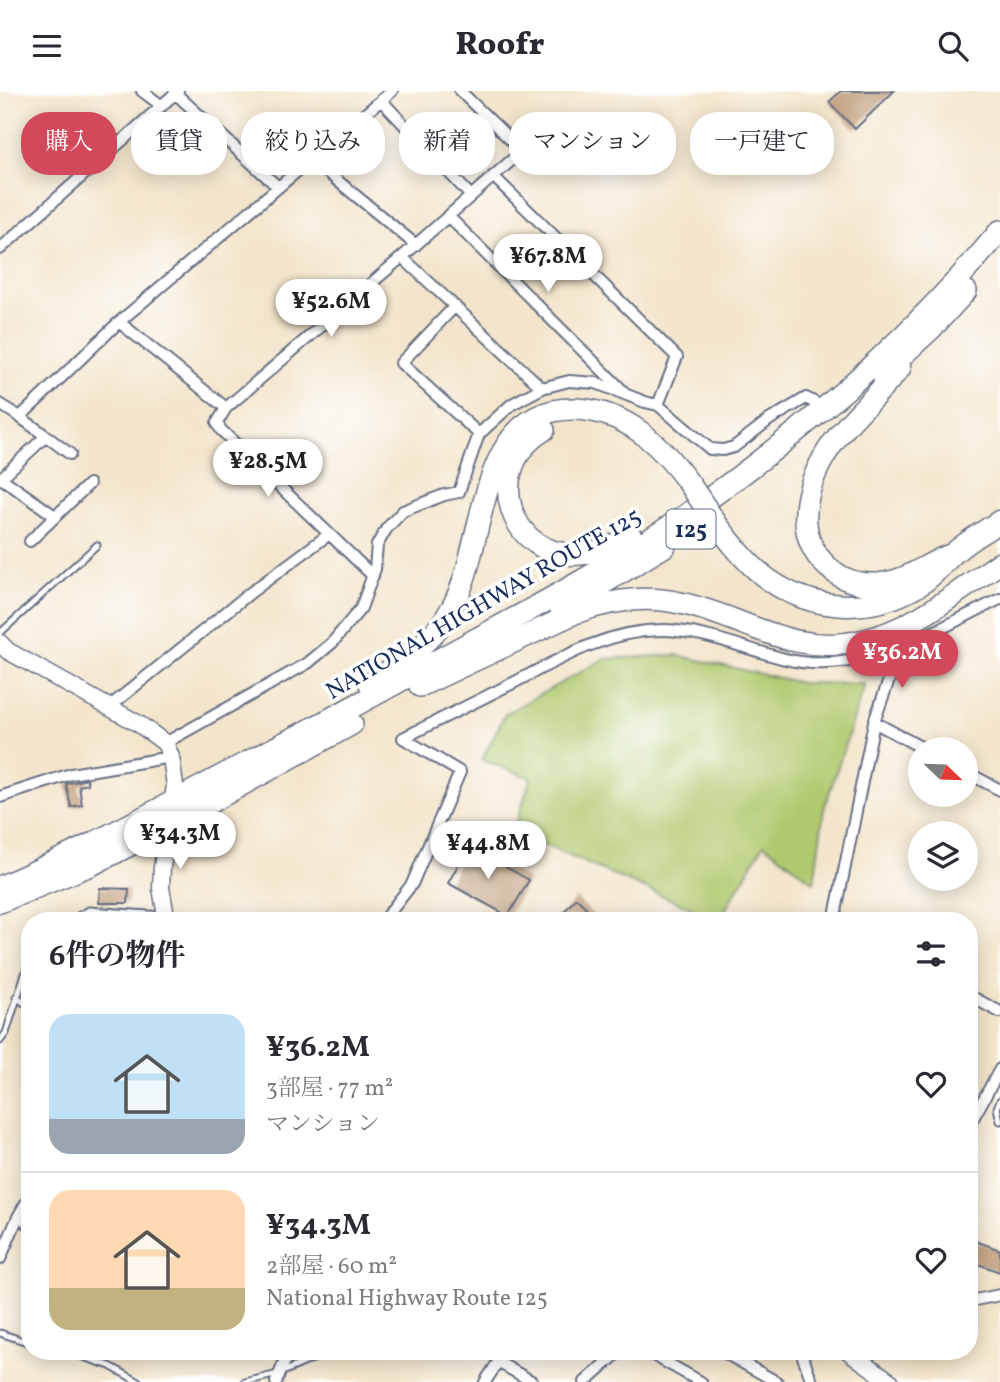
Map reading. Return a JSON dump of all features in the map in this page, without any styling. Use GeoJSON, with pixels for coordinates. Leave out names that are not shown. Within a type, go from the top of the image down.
{"type":"FeatureCollection","features":[{"type":"Feature","properties":{"kind":"highway","name":"NATIONAL HIGHWAY ROUTE 125"},"geometry":{"type":"LineString","coordinates":[[0,887],[88,847],[173,803],[549,600],[649,540],[738,478],[825,408],[923,315],[1000,231]]}},
{"type":"Feature","properties":{"kind":"highway","name":"NATIONAL HIGHWAY ROUTE 125"},"geometry":{"type":"LineString","coordinates":[[0,902],[93,864],[169,825],[605,584],[695,527],[836,416],[932,328],[1000,253]]}},
{"type":"Feature","properties":{"kind":"highway"},"geometry":{"type":"LineString","coordinates":[[932,328],[887,384],[832,443],[808,493],[805,521],[811,547],[818,558],[836,574],[859,583],[900,580],[935,560],[953,554]]}},
{"type":"Feature","properties":{"kind":"highway"},"geometry":{"type":"LineString","coordinates":[[279,746],[403,662],[435,633],[454,605],[467,573],[485,495],[498,459],[512,436],[544,414],[572,409],[611,416],[652,440],[667,454],[686,489],[740,570],[759,586],[790,605],[819,615],[845,619],[873,616],[898,609],[934,592],[972,581]]}},
{"type":"Feature","properties":{"kind":"highway"},"geometry":{"type":"LineString","coordinates":[[686,489],[634,442],[608,429],[582,422],[568,422],[533,437],[516,457],[510,469],[508,485],[509,505],[515,519],[531,537],[554,551],[582,554],[599,551],[636,535],[738,478]]}},
{"type":"Feature","properties":{"kind":"highway"},"geometry":{"type":"LineString","coordinates":[[713,529],[769,580],[811,601],[849,607],[875,603],[919,586],[953,554],[1000,521]]}},
{"type":"Feature","properties":{"kind":"highway"},"geometry":{"type":"LineString","coordinates":[[420,686],[575,614],[610,603],[644,599],[679,602],[799,643],[833,645],[864,641],[891,632],[944,603],[1000,563]]}},
{"type":"Feature","properties":{"kind":"street"},"geometry":{"type":"LineString","coordinates":[[142,91],[162,106]]}},
{"type":"Feature","properties":{"kind":"street"},"geometry":{"type":"LineString","coordinates":[[367,112],[391,91]]}},
{"type":"Feature","properties":{"kind":"street"},"geometry":{"type":"LineString","coordinates":[[373,576],[328,535],[217,423],[226,408],[416,246],[522,151],[460,91]]}},
{"type":"Feature","properties":{"kind":"street"},"geometry":{"type":"LineString","coordinates":[[0,249],[177,92],[278,187]]}},
{"type":"Feature","properties":{"kind":"street"},"geometry":{"type":"LineString","coordinates":[[381,100],[471,196]]}},
{"type":"Feature","properties":{"kind":"street"},"geometry":{"type":"LineString","coordinates":[[20,417],[119,322],[292,175]]}},
{"type":"Feature","properties":{"kind":"street"},"geometry":{"type":"LineString","coordinates":[[330,175],[416,246]]}},
{"type":"Feature","properties":{"kind":"street"},"geometry":{"type":"LineString","coordinates":[[493,176],[677,357],[658,405]]}},
{"type":"Feature","properties":{"kind":"street"},"geometry":{"type":"LineString","coordinates":[[449,216],[625,393]]}},
{"type":"Feature","properties":{"kind":"street"},"geometry":{"type":"LineString","coordinates":[[402,257],[542,388]]}},
{"type":"Feature","properties":{"kind":"street"},"geometry":{"type":"LineString","coordinates":[[455,306],[401,363],[480,434]]}},
{"type":"Feature","properties":{"kind":"street"},"geometry":{"type":"LineString","coordinates":[[119,322],[226,408]]}},
{"type":"Feature","properties":{"kind":"street"},"geometry":{"type":"LineString","coordinates":[[0,797],[71,773],[168,750],[308,663],[332,643],[361,608],[373,576],[377,545],[387,528],[403,511],[459,492],[480,434],[512,404],[542,388],[569,381],[596,383],[645,403],[658,405],[710,449],[723,450],[734,447],[769,420],[806,398],[825,408]]}},
{"type":"Feature","properties":{"kind":"street"},"geometry":{"type":"LineString","coordinates":[[0,404],[70,454]]}},
{"type":"Feature","properties":{"kind":"street"},"geometry":{"type":"LineString","coordinates":[[46,436],[1,479],[55,516]]}},
{"type":"Feature","properties":{"kind":"street"},"geometry":{"type":"LineString","coordinates":[[30,541],[89,484]]}},
{"type":"Feature","properties":{"kind":"street"},"geometry":{"type":"LineString","coordinates":[[109,707],[250,593],[328,535]]}},
{"type":"Feature","properties":{"kind":"street"},"geometry":{"type":"LineString","coordinates":[[390,912],[412,884],[460,772],[403,738],[575,650],[617,637],[661,630],[711,638],[788,660],[816,664],[850,661],[900,649],[1000,599]]}},
{"type":"Feature","properties":{"kind":"street"},"geometry":{"type":"LineString","coordinates":[[0,643],[8,651],[139,724],[168,750],[174,786],[162,867],[161,888],[165,912]]}},
{"type":"Feature","properties":{"kind":"street"},"geometry":{"type":"LineString","coordinates":[[836,912],[874,722],[900,649]]}},
{"type":"Feature","properties":{"kind":"street"},"geometry":{"type":"LineString","coordinates":[[874,722],[908,740]]}},
{"type":"Feature","properties":{"kind":"street"},"geometry":{"type":"LineString","coordinates":[[978,778],[1000,790]]}},
{"type":"Feature","properties":{"kind":"street"},"geometry":{"type":"LineString","coordinates":[[978,1000],[1000,1012]]}},
{"type":"Feature","properties":{"kind":"street"},"geometry":{"type":"LineString","coordinates":[[978,1109],[1000,1069]]}},
{"type":"Feature","properties":{"kind":"street"},"geometry":{"type":"LineString","coordinates":[[0,1259],[21,1212]]}},
{"type":"Feature","properties":{"kind":"street"},"geometry":{"type":"LineString","coordinates":[[978,1300],[1000,1296]]}},
{"type":"Feature","properties":{"kind":"street"},"geometry":{"type":"LineString","coordinates":[[277,1378],[285,1360]]}},
{"type":"Feature","properties":{"kind":"street"},"geometry":{"type":"LineString","coordinates":[[591,1380],[611,1360]]}},
{"type":"Feature","properties":{"kind":"street"},"geometry":{"type":"LineString","coordinates":[[662,1360],[701,1382]]}},
{"type":"Feature","properties":{"kind":"street"},"geometry":{"type":"LineString","coordinates":[[737,1360],[777,1382]]}},
{"type":"Feature","properties":{"kind":"street"},"geometry":{"type":"LineString","coordinates":[[803,1360],[808,1381]]}},
{"type":"Feature","properties":{"kind":"street"},"geometry":{"type":"LineString","coordinates":[[860,1360],[891,1382]]}},
{"type":"Feature","properties":{"kind":"street"},"geometry":{"type":"LineString","coordinates":[[485,1382],[498,1362],[533,1382]]}},
{"type":"Feature","properties":{"kind":"lane"},"geometry":{"type":"LineString","coordinates":[[0,633],[97,545]]}},
{"type":"Feature","properties":{"kind":"lane"},"geometry":{"type":"LineString","coordinates":[[85,912],[108,912]]}},
{"type":"Feature","properties":{"kind":"lane"},"geometry":{"type":"LineString","coordinates":[[0,1041],[6,1033],[21,983]]}},
{"type":"Feature","properties":{"kind":"lane"},"geometry":{"type":"LineString","coordinates":[[16,997],[21,1001]]}},
{"type":"Feature","properties":{"kind":"lane"},"geometry":{"type":"LineString","coordinates":[[1000,1100],[997,1108],[1000,1121]]}},
{"type":"Feature","properties":{"kind":"lane"},"geometry":{"type":"LineString","coordinates":[[18,1217],[21,1220]]}},
{"type":"Feature","properties":{"kind":"lane"},"geometry":{"type":"LineString","coordinates":[[0,1333],[21,1340]]}},
{"type":"Feature","properties":{"kind":"lane"},"geometry":{"type":"LineString","coordinates":[[92,1360],[110,1366],[139,1382]]}},
{"type":"Feature","properties":{"kind":"lane"},"geometry":{"type":"LineString","coordinates":[[245,1382],[277,1378],[311,1360]]}},
{"type":"Feature","properties":{"kind":"green space"},"geometry":{"type":"Polygon","coordinates":[[[676,655],[801,683],[865,684],[824,809],[814,882],[764,844],[724,912],[700,912],[513,832],[531,778],[482,760],[505,714],[604,659],[676,655]]]}},
{"type":"Feature","properties":{"kind":"building"},"geometry":{"type":"Polygon","coordinates":[[[841,91],[894,91],[855,129],[829,102],[841,91]]]}},
{"type":"Feature","properties":{"kind":"building"},"geometry":{"type":"Polygon","coordinates":[[[87,779],[88,784],[79,786],[82,805],[71,807],[66,784],[87,779]]]}},
{"type":"Feature","properties":{"kind":"building"},"geometry":{"type":"Polygon","coordinates":[[[469,846],[529,880],[510,912],[501,912],[448,883],[469,846]]]}},
{"type":"Feature","properties":{"kind":"building"},"geometry":{"type":"Polygon","coordinates":[[[100,888],[129,889],[128,903],[99,903],[100,888]]]}},
{"type":"Feature","properties":{"kind":"building"},"geometry":{"type":"Polygon","coordinates":[[[576,898],[591,912],[564,912],[576,898]]]}},
{"type":"Feature","properties":{"kind":"building"},"geometry":{"type":"Polygon","coordinates":[[[978,1242],[1000,1250],[1000,1272],[978,1264],[978,1242]]]}}]}
